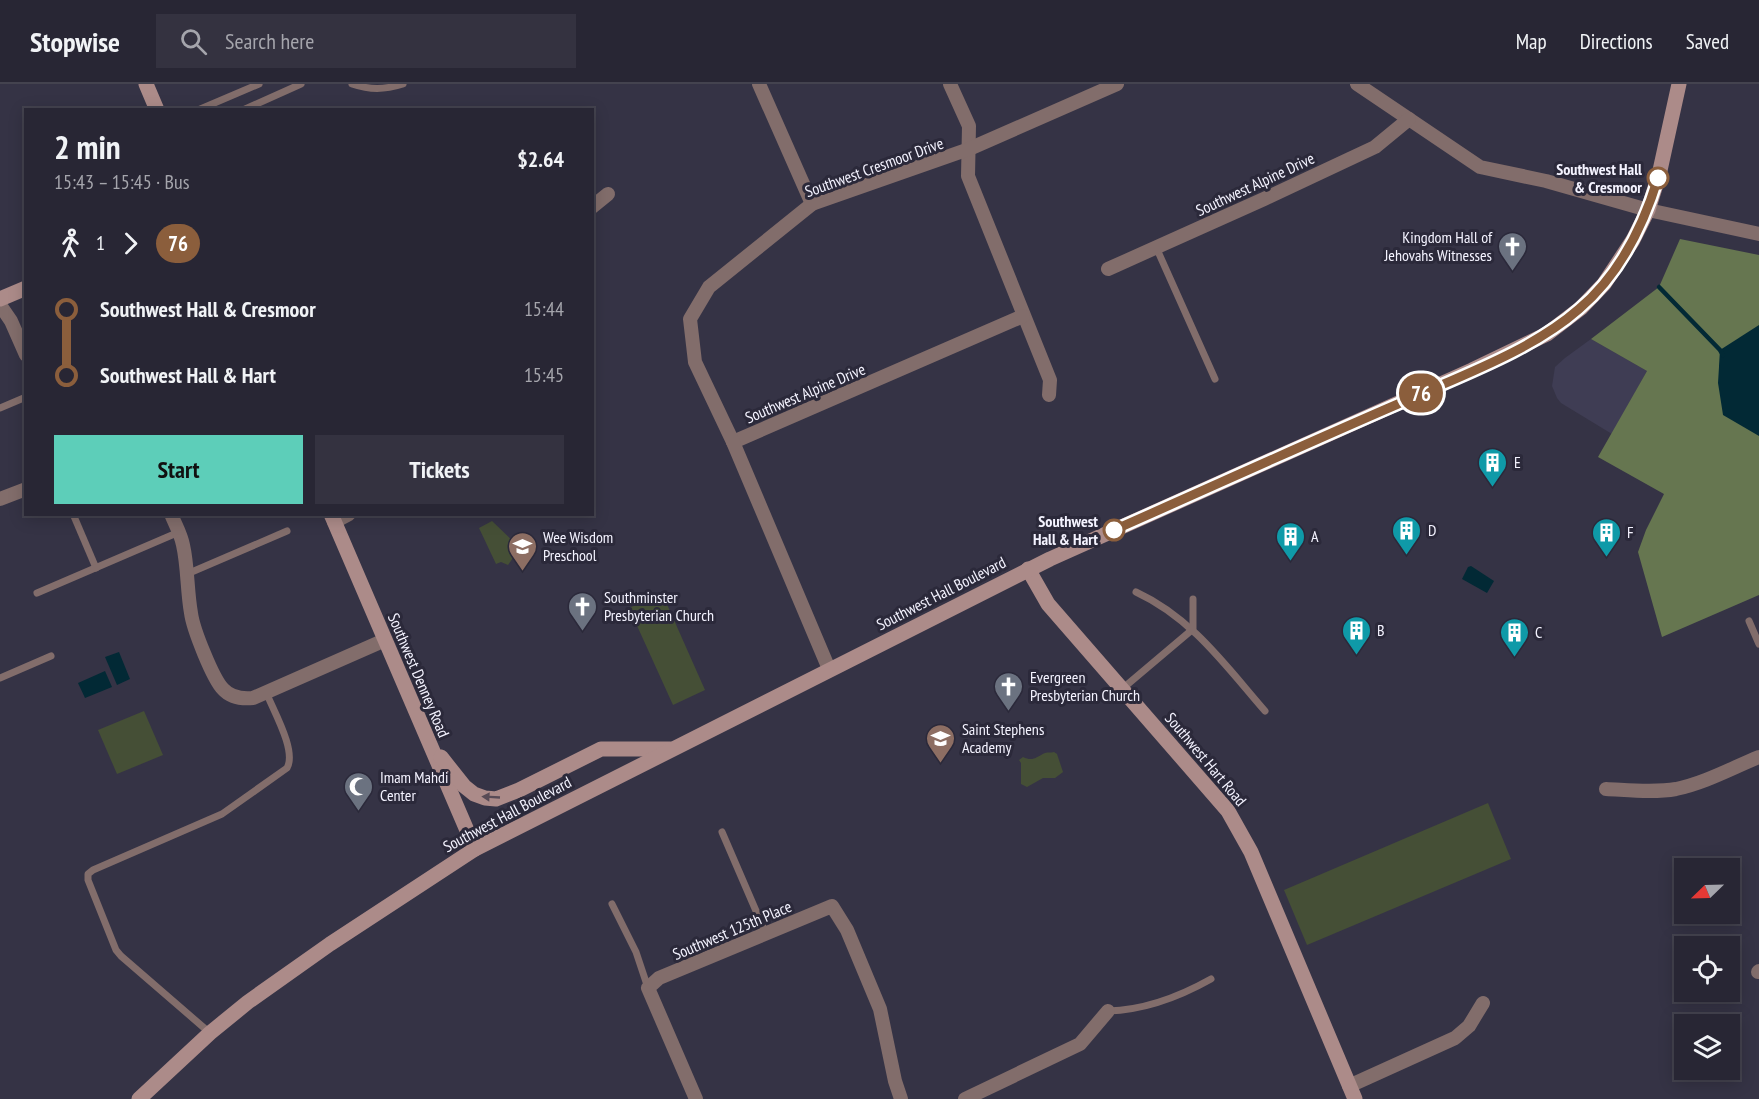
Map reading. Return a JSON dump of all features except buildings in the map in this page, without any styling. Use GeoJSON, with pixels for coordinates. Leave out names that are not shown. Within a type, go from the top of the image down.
{"type":"FeatureCollection","features":[{"type":"Feature","properties":{"kind":"main road"},"geometry":{"type":"LineString","coordinates":[[146,84],[156,108]]}},
{"type":"Feature","properties":{"kind":"main road","name":"Southwest Hall Boulevard"},"geometry":{"type":"LineString","coordinates":[[139,1099],[210,1033],[283,977],[475,849],[1028,569],[1451,380],[1547,334],[1581,308],[1604,284],[1633,240],[1648,210],[1659,175],[1679,84]]}},
{"type":"Feature","properties":{"kind":"main road"},"geometry":{"type":"LineString","coordinates":[[0,299],[24,289]]}},
{"type":"Feature","properties":{"kind":"main road","name":"Southwest Denney Road"},"geometry":{"type":"LineString","coordinates":[[332,518],[475,849]]}},
{"type":"Feature","properties":{"kind":"main road","name":"Southwest Hart Road"},"geometry":{"type":"LineString","coordinates":[[1028,569],[1042,596],[1211,790],[1239,828],[1352,1092]]}},
{"type":"Feature","properties":{"kind":"main road"},"geometry":{"type":"LineString","coordinates":[[428,741],[464,786],[474,794],[496,799],[601,749],[674,749]]}},
{"type":"Feature","properties":{"kind":"street"},"geometry":{"type":"LineString","coordinates":[[759,84],[812,204]]}},
{"type":"Feature","properties":{"kind":"street"},"geometry":{"type":"LineString","coordinates":[[950,84],[969,126],[968,176],[1050,380],[1049,395]]}},
{"type":"Feature","properties":{"kind":"street","name":"Southwest Cresmoor Drive"},"geometry":{"type":"LineString","coordinates":[[829,669],[733,442],[695,362],[690,318],[709,287],[812,204],[969,150],[1118,84]]}},
{"type":"Feature","properties":{"kind":"street"},"geometry":{"type":"LineString","coordinates":[[1357,84],[1480,167],[1546,181],[1648,210],[1759,234]]}},
{"type":"Feature","properties":{"kind":"street","name":"Southwest Alpine Drive"},"geometry":{"type":"LineString","coordinates":[[1108,269],[1375,147],[1409,119]]}},
{"type":"Feature","properties":{"kind":"street"},"geometry":{"type":"LineString","coordinates":[[594,205],[608,194]]}},
{"type":"Feature","properties":{"kind":"street"},"geometry":{"type":"LineString","coordinates":[[0,305],[11,321],[24,350]]}},
{"type":"Feature","properties":{"kind":"street","name":"Southwest Alpine Drive"},"geometry":{"type":"LineString","coordinates":[[733,442],[1023,316]]}},
{"type":"Feature","properties":{"kind":"street"},"geometry":{"type":"LineString","coordinates":[[0,499],[24,490]]}},
{"type":"Feature","properties":{"kind":"street"},"geometry":{"type":"LineString","coordinates":[[172,516],[183,543],[191,615],[218,681],[224,690],[241,700],[253,698],[385,640]]}},
{"type":"Feature","properties":{"kind":"street"},"geometry":{"type":"LineString","coordinates":[[1606,789],[1675,789],[1759,757]]}},
{"type":"Feature","properties":{"kind":"street","name":"Southwest 125th Place"},"geometry":{"type":"LineString","coordinates":[[648,988],[659,978],[832,906],[847,930],[880,1009],[895,1081],[902,1099]]}},
{"type":"Feature","properties":{"kind":"street"},"geometry":{"type":"LineString","coordinates":[[648,988],[696,1099]]}},
{"type":"Feature","properties":{"kind":"street"},"geometry":{"type":"LineString","coordinates":[[1352,1092],[1462,1033],[1483,1003]]}},
{"type":"Feature","properties":{"kind":"street"},"geometry":{"type":"LineString","coordinates":[[965,1099],[1080,1044],[1108,1011]]}},
{"type":"Feature","properties":{"kind":"lane"},"geometry":{"type":"LineString","coordinates":[[203,108],[259,84]]}},
{"type":"Feature","properties":{"kind":"lane"},"geometry":{"type":"LineString","coordinates":[[248,108],[302,84]]}},
{"type":"Feature","properties":{"kind":"lane"},"geometry":{"type":"LineString","coordinates":[[352,84],[367,89],[388,88],[403,84]]}},
{"type":"Feature","properties":{"kind":"lane"},"geometry":{"type":"LineString","coordinates":[[1156,247],[1215,379]]}},
{"type":"Feature","properties":{"kind":"lane"},"geometry":{"type":"LineString","coordinates":[[0,408],[24,399]]}},
{"type":"Feature","properties":{"kind":"lane"},"geometry":{"type":"LineString","coordinates":[[74,516],[96,568]]}},
{"type":"Feature","properties":{"kind":"lane"},"geometry":{"type":"LineString","coordinates":[[188,574],[287,531]]}},
{"type":"Feature","properties":{"kind":"lane"},"geometry":{"type":"LineString","coordinates":[[37,593],[179,532]]}},
{"type":"Feature","properties":{"kind":"lane"},"geometry":{"type":"LineString","coordinates":[[1136,592],[1157,602],[1193,629],[1265,711]]}},
{"type":"Feature","properties":{"kind":"lane"},"geometry":{"type":"LineString","coordinates":[[1122,689],[1193,629],[1193,599]]}},
{"type":"Feature","properties":{"kind":"lane"},"geometry":{"type":"LineString","coordinates":[[1749,621],[1759,644]]}},
{"type":"Feature","properties":{"kind":"lane"},"geometry":{"type":"LineString","coordinates":[[0,678],[51,656]]}},
{"type":"Feature","properties":{"kind":"lane"},"geometry":{"type":"LineString","coordinates":[[210,1033],[116,950],[88,880],[88,874],[222,814],[287,768],[290,763],[289,747],[266,692]]}},
{"type":"Feature","properties":{"kind":"lane"},"geometry":{"type":"LineString","coordinates":[[722,832],[766,934]]}},
{"type":"Feature","properties":{"kind":"lane"},"geometry":{"type":"LineString","coordinates":[[612,904],[636,952],[648,988]]}},
{"type":"Feature","properties":{"kind":"lane"},"geometry":{"type":"LineString","coordinates":[[1108,1011],[1135,1009],[1153,1004],[1192,989],[1210,979]]}},
{"type":"Feature","properties":{"kind":"shaded area"},"geometry":{"type":"Polygon","coordinates":[[[1591,339],[1647,371],[1612,434],[1561,403],[1552,386],[1555,367],[1591,339]]]}},
{"type":"Feature","properties":{"kind":"green space"},"geometry":{"type":"Polygon","coordinates":[[[1680,239],[1759,255],[1759,595],[1662,637],[1638,552],[1664,494],[1598,457],[1647,371],[1591,339],[1659,287],[1680,239]]]}},
{"type":"Feature","properties":{"kind":"green space"},"geometry":{"type":"Polygon","coordinates":[[[492,521],[520,548],[508,565],[501,562],[496,564],[479,528],[492,521]]]}},
{"type":"Feature","properties":{"kind":"green space"},"geometry":{"type":"Polygon","coordinates":[[[662,593],[705,690],[673,705],[629,608],[662,593]]]}},
{"type":"Feature","properties":{"kind":"green space"},"geometry":{"type":"Polygon","coordinates":[[[144,711],[163,755],[117,774],[98,730],[144,711]]]}},
{"type":"Feature","properties":{"kind":"green space"},"geometry":{"type":"Polygon","coordinates":[[[1054,752],[1057,754],[1063,772],[1055,778],[1043,778],[1027,787],[1021,784],[1019,760],[1023,757],[1032,759],[1054,752]]]}},
{"type":"Feature","properties":{"kind":"green space"},"geometry":{"type":"Polygon","coordinates":[[[1488,803],[1511,859],[1307,945],[1284,890],[1488,803]]]}},
{"type":"Feature","properties":{"kind":"water"},"geometry":{"type":"Polygon","coordinates":[[[1759,325],[1759,436],[1723,415],[1718,383],[1720,350],[1759,325]]]}},
{"type":"Feature","properties":{"kind":"water"},"geometry":{"type":"Polygon","coordinates":[[[1471,566],[1494,581],[1487,593],[1462,579],[1468,567],[1471,566]]]}},
{"type":"Feature","properties":{"kind":"water"},"geometry":{"type":"Polygon","coordinates":[[[119,652],[130,679],[117,685],[105,657],[119,652]]]}},
{"type":"Feature","properties":{"kind":"water"},"geometry":{"type":"Polygon","coordinates":[[[105,671],[112,687],[85,698],[78,683],[105,671]]]}},
{"type":"Feature","properties":{"kind":"waterway"},"geometry":{"type":"LineString","coordinates":[[1659,287],[1723,355]]}},
{"type":"Feature","properties":{"kind":"bus line","name":"76"},"geometry":{"type":"LineString","coordinates":[[1114,530],[1472,370],[1547,334],[1581,308],[1614,270],[1648,210],[1658,178]]}},
{"type":"Feature","properties":{"kind":"place","name":"Southwest Hall & Cresmoor"},"geometry":{"type":"Point","coordinates":[1658,178]}},
{"type":"Feature","properties":{"kind":"place","name":"Kingdom Hall of Jehovahs Witnesses"},"geometry":{"type":"Point","coordinates":[1513,272]}},
{"type":"Feature","properties":{"kind":"place","name":"E"},"geometry":{"type":"Point","coordinates":[1493,488]}},
{"type":"Feature","properties":{"kind":"place","name":"Southwest Hall & Hart"},"geometry":{"type":"Point","coordinates":[1114,530]}},
{"type":"Feature","properties":{"kind":"place","name":"D"},"geometry":{"type":"Point","coordinates":[1407,556]}},
{"type":"Feature","properties":{"kind":"place","name":"F"},"geometry":{"type":"Point","coordinates":[1606,558]}},
{"type":"Feature","properties":{"kind":"place","name":"A"},"geometry":{"type":"Point","coordinates":[1290,562]}},
{"type":"Feature","properties":{"kind":"place","name":"Wee Wisdom Preschool"},"geometry":{"type":"Point","coordinates":[522,572]}},
{"type":"Feature","properties":{"kind":"place","name":"Southminster Presbyterian Church"},"geometry":{"type":"Point","coordinates":[583,632]}},
{"type":"Feature","properties":{"kind":"place","name":"B"},"geometry":{"type":"Point","coordinates":[1356,656]}},
{"type":"Feature","properties":{"kind":"place","name":"C"},"geometry":{"type":"Point","coordinates":[1514,658]}},
{"type":"Feature","properties":{"kind":"place","name":"Evergreen Presbyterian Church"},"geometry":{"type":"Point","coordinates":[1009,712]}},
{"type":"Feature","properties":{"kind":"place","name":"Saint Stephens Academy"},"geometry":{"type":"Point","coordinates":[941,764]}},
{"type":"Feature","properties":{"kind":"place","name":"Imam Mahdi Center"},"geometry":{"type":"Point","coordinates":[359,812]}}]}
